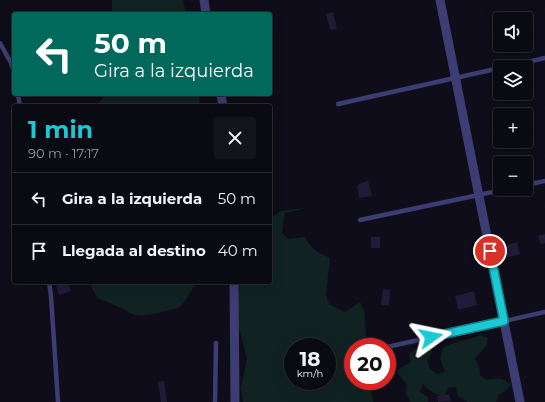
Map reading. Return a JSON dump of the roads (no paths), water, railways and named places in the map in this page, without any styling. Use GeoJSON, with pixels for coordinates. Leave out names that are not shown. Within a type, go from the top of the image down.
{"type":"FeatureCollection","features":[{"type":"Feature","properties":{"kind":"street"},"geometry":{"type":"LineString","coordinates":[[204,0],[206,12]]}},
{"type":"Feature","properties":{"kind":"street"},"geometry":{"type":"LineString","coordinates":[[440,0],[520,402]]}},
{"type":"Feature","properties":{"kind":"street"},"geometry":{"type":"LineString","coordinates":[[234,284],[235,402]]}},
{"type":"Feature","properties":{"kind":"lane"},"geometry":{"type":"LineString","coordinates":[[0,43],[12,65]]}},
{"type":"Feature","properties":{"kind":"lane"},"geometry":{"type":"LineString","coordinates":[[533,61],[545,58]]}},
{"type":"Feature","properties":{"kind":"lane"},"geometry":{"type":"LineString","coordinates":[[338,104],[493,70]]}},
{"type":"Feature","properties":{"kind":"lane"},"geometry":{"type":"LineString","coordinates":[[533,184],[545,181]]}},
{"type":"Feature","properties":{"kind":"lane"},"geometry":{"type":"LineString","coordinates":[[360,220],[493,192]]}},
{"type":"Feature","properties":{"kind":"lane"},"geometry":{"type":"LineString","coordinates":[[49,284],[58,402]]}},
{"type":"Feature","properties":{"kind":"lane"},"geometry":{"type":"LineString","coordinates":[[396,345],[545,312]]}},
{"type":"Feature","properties":{"kind":"lane"},"geometry":{"type":"LineString","coordinates":[[215,402],[216,343]]}}]}
